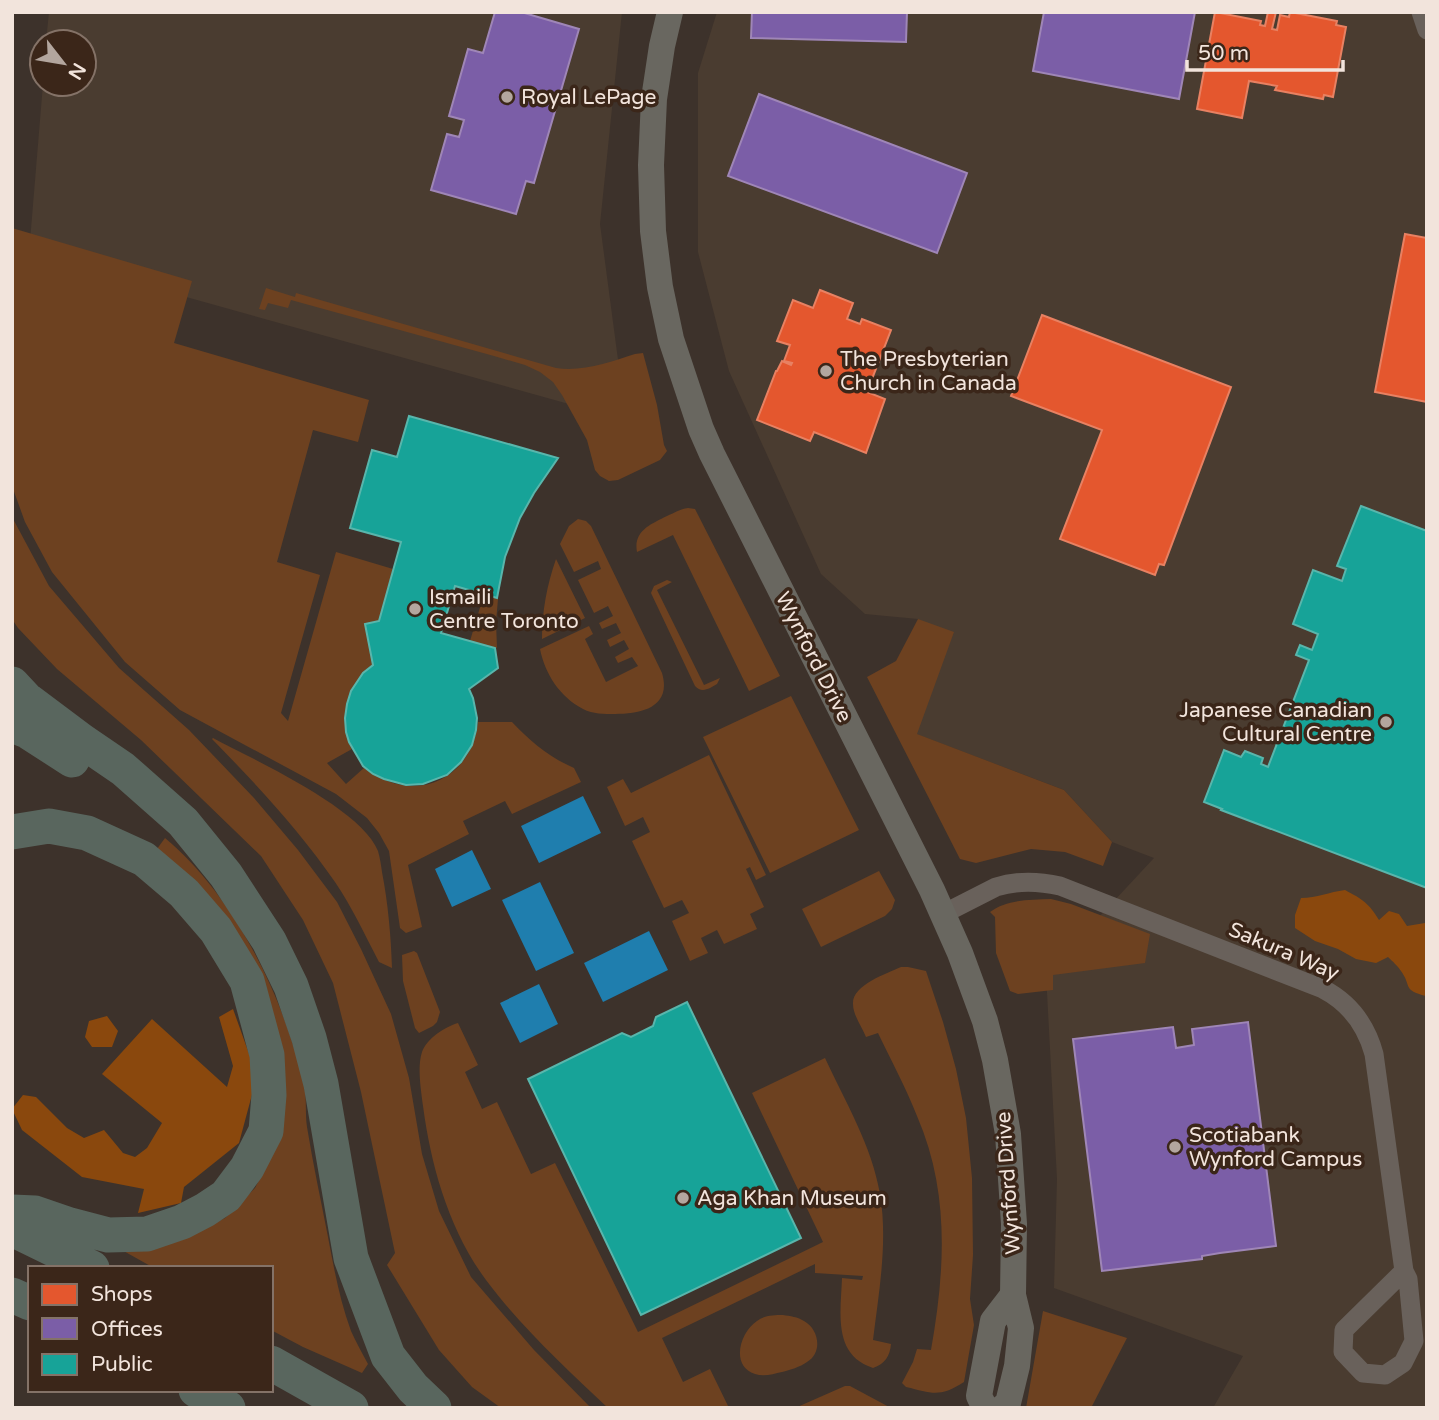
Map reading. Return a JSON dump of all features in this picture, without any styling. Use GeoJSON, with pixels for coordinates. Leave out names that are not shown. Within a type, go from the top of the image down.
{"type":"FeatureCollection","features":[{"type":"Feature","properties":{"kind":"highway"},"geometry":{"type":"LineString","coordinates":[[12,684],[26,699],[123,769],[183,822],[226,875],[269,941],[291,986],[321,1084],[351,1258],[388,1356],[413,1388],[434,1408]]}},
{"type":"Feature","properties":{"kind":"highway"},"geometry":{"type":"LineString","coordinates":[[12,725],[27,731],[85,768],[226,875]]}},
{"type":"Feature","properties":{"kind":"highway"},"geometry":{"type":"LineString","coordinates":[[12,744],[85,768]]}},
{"type":"Feature","properties":{"kind":"highway"},"geometry":{"type":"LineString","coordinates":[[12,832],[49,826],[87,833],[144,859],[184,893],[216,930],[247,981],[267,1055],[269,1095],[266,1130],[247,1168],[226,1196],[181,1222],[148,1234],[108,1235],[35,1213],[12,1212]]}},
{"type":"Feature","properties":{"kind":"highway"},"geometry":{"type":"LineString","coordinates":[[12,1229],[88,1266]]}},
{"type":"Feature","properties":{"kind":"highway"},"geometry":{"type":"LineString","coordinates":[[12,1295],[28,1302]]}},
{"type":"Feature","properties":{"kind":"highway"},"geometry":{"type":"LineString","coordinates":[[273,1364],[351,1408]]}},
{"type":"Feature","properties":{"kind":"highway"},"geometry":{"type":"LineString","coordinates":[[200,1392],[228,1408]]}},
{"type":"Feature","properties":{"kind":"street","name":"Wynford Drive"},"geometry":{"type":"LineString","coordinates":[[670,12],[654,99],[651,165],[653,232],[660,287],[671,339],[712,454],[943,914],[973,986],[995,1060],[1008,1134],[1014,1224],[1013,1295],[1021,1328],[1017,1366],[1008,1403],[1002,1408]]}},
{"type":"Feature","properties":{"kind":"street"},"geometry":{"type":"LineString","coordinates":[[1421,12],[1427,30]]}},
{"type":"Feature","properties":{"kind":"street","name":"Sakura Way"},"geometry":{"type":"LineString","coordinates":[[943,914],[1000,885],[1028,881],[1051,884],[1065,887],[1323,989],[1338,998],[1362,1023],[1374,1054],[1404,1271],[1408,1279],[1414,1341],[1403,1363],[1385,1375],[1363,1373],[1343,1352],[1344,1330],[1404,1271]]}},
{"type":"Feature","properties":{"kind":"street"},"geometry":{"type":"LineString","coordinates":[[985,1408],[979,1396],[993,1321],[1013,1295]]}},
{"type":"Feature","properties":{"kind":"shaded area"},"geometry":{"type":"Polygon","coordinates":[[[49,12],[622,12],[600,224],[626,420],[29,253],[42,98],[98,98],[98,28],[47,28],[49,12]]]}},
{"type":"Feature","properties":{"kind":"shaded area"},"geometry":{"type":"Polygon","coordinates":[[[717,12],[1427,12],[1427,1408],[1213,1408],[1243,1356],[1054,1288],[1057,1179],[1046,974],[1154,858],[1112,842],[1064,790],[916,734],[918,619],[865,614],[821,574],[729,371],[698,252],[698,73],[717,12]]]}},
{"type":"Feature","properties":{"kind":"shaded area"},"geometry":{"type":"Polygon","coordinates":[[[12,228],[192,281],[174,343],[369,400],[358,442],[313,430],[277,562],[320,575],[281,713],[288,721],[336,552],[393,569],[379,621],[365,624],[373,665],[357,682],[348,703],[346,726],[352,749],[327,763],[346,784],[365,767],[383,779],[401,785],[419,786],[436,782],[451,773],[464,760],[473,743],[478,722],[512,722],[541,748],[574,768],[581,782],[512,814],[505,801],[463,821],[469,834],[408,865],[422,927],[406,933],[400,928],[389,851],[367,818],[336,794],[180,710],[125,662],[52,572],[25,522],[12,486],[12,228]]]}},
{"type":"Feature","properties":{"kind":"shaded area"},"geometry":{"type":"Polygon","coordinates":[[[266,288],[295,297],[296,293],[556,368],[586,367],[643,353],[667,451],[660,460],[618,480],[609,481],[595,470],[587,440],[562,395],[553,382],[540,372],[494,356],[291,300],[288,308],[268,303],[265,310],[259,309],[266,288]]]}},
{"type":"Feature","properties":{"kind":"shaded area"},"geometry":{"type":"Polygon","coordinates":[[[688,508],[695,509],[780,676],[749,691],[673,535],[637,552],[636,545],[644,529],[688,508]]]}},
{"type":"Feature","properties":{"kind":"shaded area"},"geometry":{"type":"Polygon","coordinates":[[[12,517],[49,586],[119,668],[189,730],[254,798],[337,902],[391,1014],[409,1078],[422,1154],[439,1211],[471,1277],[534,1350],[591,1408],[501,1408],[472,1387],[439,1350],[387,1265],[395,1253],[361,1092],[333,983],[303,920],[261,856],[141,740],[57,669],[18,628],[12,619],[12,517]]]}},
{"type":"Feature","properties":{"kind":"shaded area"},"geometry":{"type":"Polygon","coordinates":[[[578,519],[591,526],[662,673],[663,694],[659,701],[644,710],[611,714],[583,709],[561,691],[542,658],[540,649],[589,626],[593,634],[585,639],[606,682],[638,666],[632,657],[618,663],[615,657],[629,649],[624,640],[610,647],[607,640],[621,633],[616,623],[602,629],[599,623],[613,616],[608,606],[594,613],[578,580],[601,569],[598,561],[574,572],[560,544],[569,526],[578,519]]]}},
{"type":"Feature","properties":{"kind":"shaded area"},"geometry":{"type":"Polygon","coordinates":[[[556,559],[585,618],[542,639],[546,598],[556,559]]]}},
{"type":"Feature","properties":{"kind":"shaded area"},"geometry":{"type":"Polygon","coordinates":[[[667,580],[672,582],[657,590],[704,685],[720,678],[717,684],[709,688],[700,690],[695,686],[651,593],[654,586],[667,580]]]}},
{"type":"Feature","properties":{"kind":"shaded area"},"geometry":{"type":"Polygon","coordinates":[[[484,594],[498,599],[497,648],[470,641],[484,594]]]}},
{"type":"Feature","properties":{"kind":"shaded area"},"geometry":{"type":"Polygon","coordinates":[[[918,619],[954,632],[917,734],[1064,790],[1112,842],[1103,866],[1065,852],[1031,849],[976,863],[960,859],[867,677],[896,661],[918,619]]]}},
{"type":"Feature","properties":{"kind":"shaded area"},"geometry":{"type":"Polygon","coordinates":[[[791,696],[859,830],[770,873],[703,737],[791,696]]]}},
{"type":"Feature","properties":{"kind":"shaded area"},"geometry":{"type":"Polygon","coordinates":[[[213,738],[279,772],[329,802],[368,835],[378,851],[380,862],[389,920],[392,968],[379,962],[341,892],[307,844],[213,738]]]}},
{"type":"Feature","properties":{"kind":"shaded area"},"geometry":{"type":"Polygon","coordinates":[[[709,755],[766,875],[756,880],[750,867],[746,869],[764,907],[750,914],[757,929],[724,944],[717,930],[701,938],[708,953],[690,961],[672,921],[689,913],[682,900],[664,908],[632,841],[650,832],[643,817],[625,826],[607,787],[623,779],[631,793],[709,755]]]}},
{"type":"Feature","properties":{"kind":"shaded area"},"geometry":{"type":"Polygon","coordinates":[[[165,838],[190,861],[213,889],[253,951],[284,1018],[304,1085],[309,1141],[340,1297],[351,1331],[368,1364],[362,1373],[273,1331],[273,1266],[150,1266],[120,1249],[188,1237],[225,1218],[255,1188],[267,1165],[281,1074],[154,853],[165,838]]]}},
{"type":"Feature","properties":{"kind":"shaded area"},"geometry":{"type":"Polygon","coordinates":[[[879,871],[895,900],[892,909],[885,916],[821,947],[802,909],[879,871]]]}},
{"type":"Feature","properties":{"kind":"shaded area"},"geometry":{"type":"Polygon","coordinates":[[[1345,890],[1365,902],[1379,920],[1389,911],[1399,914],[1407,926],[1427,924],[1426,996],[1410,989],[1400,969],[1388,957],[1376,963],[1356,959],[1315,941],[1295,928],[1295,915],[1301,898],[1345,890]]]}},
{"type":"Feature","properties":{"kind":"shaded area"},"geometry":{"type":"Polygon","coordinates":[[[1051,899],[1150,934],[1145,963],[1053,975],[1053,990],[1018,994],[1010,991],[996,953],[995,917],[990,912],[1011,902],[1051,899]]]}},
{"type":"Feature","properties":{"kind":"shaded area"},"geometry":{"type":"Polygon","coordinates":[[[414,951],[440,1012],[433,1026],[419,1033],[415,1028],[403,981],[402,955],[414,951]]]}},
{"type":"Feature","properties":{"kind":"shaded area"},"geometry":{"type":"Polygon","coordinates":[[[901,967],[926,971],[956,1069],[966,1118],[972,1178],[973,1255],[970,1299],[974,1325],[964,1382],[935,1393],[906,1387],[902,1383],[917,1349],[931,1350],[936,1320],[942,1232],[935,1174],[928,1145],[913,1106],[878,1033],[866,1037],[853,1008],[854,997],[858,991],[901,967]]]}},
{"type":"Feature","properties":{"kind":"shaded area"},"geometry":{"type":"Polygon","coordinates":[[[233,1009],[257,1076],[239,1143],[184,1187],[181,1203],[138,1213],[144,1189],[82,1177],[22,1130],[12,1109],[23,1095],[36,1097],[67,1128],[84,1138],[104,1130],[123,1153],[135,1157],[147,1148],[162,1123],[102,1074],[152,1019],[227,1087],[233,1066],[219,1017],[233,1009]]]}},
{"type":"Feature","properties":{"kind":"shaded area"},"geometry":{"type":"Polygon","coordinates":[[[107,1016],[118,1031],[112,1047],[92,1047],[85,1037],[89,1021],[107,1016]]]}},
{"type":"Feature","properties":{"kind":"shaded area"},"geometry":{"type":"Polygon","coordinates":[[[458,1023],[478,1065],[465,1072],[482,1109],[497,1102],[531,1174],[555,1163],[638,1332],[823,1242],[752,1093],[825,1058],[864,1141],[880,1194],[883,1248],[873,1340],[891,1344],[886,1359],[873,1368],[860,1362],[845,1343],[841,1318],[842,1278],[862,1280],[863,1276],[815,1273],[815,1264],[662,1338],[683,1382],[710,1369],[729,1408],[608,1408],[544,1347],[514,1314],[473,1261],[452,1219],[426,1129],[420,1065],[422,1052],[428,1042],[442,1030],[458,1023]]]}},
{"type":"Feature","properties":{"kind":"shaded area"},"geometry":{"type":"Polygon","coordinates":[[[1043,1311],[1127,1338],[1091,1408],[1026,1408],[1043,1311]]]}},
{"type":"Feature","properties":{"kind":"shaded area"},"geometry":{"type":"Polygon","coordinates":[[[783,1315],[799,1319],[813,1330],[817,1347],[812,1358],[795,1368],[768,1375],[747,1370],[740,1357],[742,1340],[746,1333],[760,1319],[783,1315]]]}},
{"type":"Feature","properties":{"kind":"shaded area"},"geometry":{"type":"Polygon","coordinates":[[[850,1386],[891,1408],[795,1408],[850,1386]]]}},
{"type":"Feature","properties":{"kind":"water"},"geometry":{"type":"Polygon","coordinates":[[[583,796],[601,833],[539,863],[521,826],[583,796]]]}},
{"type":"Feature","properties":{"kind":"water"},"geometry":{"type":"Polygon","coordinates":[[[472,850],[491,889],[452,907],[435,869],[472,850]]]}},
{"type":"Feature","properties":{"kind":"water"},"geometry":{"type":"Polygon","coordinates":[[[540,882],[574,953],[536,971],[502,900],[540,882]]]}},
{"type":"Feature","properties":{"kind":"water"},"geometry":{"type":"Polygon","coordinates":[[[649,931],[668,970],[603,1002],[584,963],[649,931]]]}},
{"type":"Feature","properties":{"kind":"water"},"geometry":{"type":"Polygon","coordinates":[[[539,984],[558,1024],[520,1043],[500,1003],[539,984]]]}},
{"type":"Feature","properties":{"kind":"building: Shops"},"geometry":{"type":"Polygon","coordinates":[[[1215,12],[1261,21],[1260,25],[1265,26],[1268,12],[1276,12],[1272,29],[1277,30],[1280,15],[1289,17],[1290,12],[1337,21],[1336,25],[1346,27],[1333,97],[1324,95],[1323,99],[1275,90],[1277,86],[1249,81],[1242,118],[1197,109],[1215,12]]]}},
{"type":"Feature","properties":{"kind":"building: Shops"},"geometry":{"type":"Polygon","coordinates":[[[1405,234],[1427,238],[1427,402],[1375,392],[1405,234]]]}},
{"type":"Feature","properties":{"kind":"building: Shops","name":"The Presbyterian Church in Canada"},"geometry":{"type":"Polygon","coordinates":[[[820,290],[853,303],[847,319],[860,324],[862,319],[891,330],[867,392],[885,399],[866,453],[814,432],[810,441],[757,420],[782,361],[791,365],[792,363],[784,361],[790,345],[777,341],[793,300],[813,308],[820,290]]]}},
{"type":"Feature","properties":{"kind":"building: Shops"},"geometry":{"type":"Polygon","coordinates":[[[1042,315],[1231,387],[1164,565],[1159,564],[1155,575],[1060,539],[1102,430],[1011,396],[1042,315]]]}},
{"type":"Feature","properties":{"kind":"building: Offices","name":"Royal LePage"},"geometry":{"type":"Polygon","coordinates":[[[495,12],[521,12],[579,29],[534,183],[526,181],[516,214],[431,190],[447,134],[459,137],[464,120],[449,116],[468,49],[483,53],[495,12]]]}},
{"type":"Feature","properties":{"kind":"building: Offices"},"geometry":{"type":"Polygon","coordinates":[[[752,12],[907,12],[906,42],[751,38],[752,12]]]}},
{"type":"Feature","properties":{"kind":"building: Offices"},"geometry":{"type":"Polygon","coordinates":[[[1044,12],[1195,12],[1179,99],[1033,71],[1044,12]]]}},
{"type":"Feature","properties":{"kind":"building: Offices"},"geometry":{"type":"Polygon","coordinates":[[[759,94],[967,173],[937,253],[728,176],[759,94]]]}},
{"type":"Feature","properties":{"kind":"building: Offices","name":"Scotiabank Wynford Campus"},"geometry":{"type":"Polygon","coordinates":[[[1248,1022],[1276,1246],[1202,1256],[1202,1259],[1102,1271],[1073,1039],[1173,1027],[1176,1048],[1194,1045],[1192,1029],[1248,1022]]]}},
{"type":"Feature","properties":{"kind":"building: Public","name":"Ismaili Centre Toronto"},"geometry":{"type":"Polygon","coordinates":[[[409,416],[558,458],[520,518],[505,557],[497,598],[455,586],[441,633],[495,648],[498,668],[469,689],[477,718],[472,745],[461,762],[447,775],[423,784],[406,785],[384,779],[363,766],[349,742],[345,718],[351,691],[363,673],[373,665],[365,624],[379,621],[401,542],[350,528],[372,450],[397,457],[409,416]]]}},
{"type":"Feature","properties":{"kind":"building: Public"},"geometry":{"type":"Polygon","coordinates":[[[1361,506],[1427,531],[1427,888],[1204,802],[1224,750],[1241,757],[1245,751],[1263,758],[1261,764],[1268,767],[1309,660],[1296,655],[1300,645],[1312,650],[1318,634],[1293,624],[1313,570],[1342,581],[1346,569],[1337,566],[1361,506]]]}},
{"type":"Feature","properties":{"kind":"building: Public","name":"Aga Khan Museum"},"geometry":{"type":"Polygon","coordinates":[[[687,1002],[801,1238],[641,1315],[528,1079],[622,1033],[631,1037],[653,1026],[656,1017],[687,1002]]]}},
{"type":"Feature","properties":{"kind":"place","name":"Royal LePage"},"geometry":{"type":"Point","coordinates":[507,97]}},
{"type":"Feature","properties":{"kind":"place","name":"The Presbyterian Church in Canada"},"geometry":{"type":"Point","coordinates":[826,371]}},
{"type":"Feature","properties":{"kind":"place","name":"Ismaili Centre Toronto"},"geometry":{"type":"Point","coordinates":[415,609]}},
{"type":"Feature","properties":{"kind":"place","name":"Japanese Canadian Cultural Centre"},"geometry":{"type":"Point","coordinates":[1386,722]}},
{"type":"Feature","properties":{"kind":"place","name":"Scotiabank Wynford Campus"},"geometry":{"type":"Point","coordinates":[1175,1147]}},
{"type":"Feature","properties":{"kind":"place","name":"Aga Khan Museum"},"geometry":{"type":"Point","coordinates":[683,1198]}}]}
